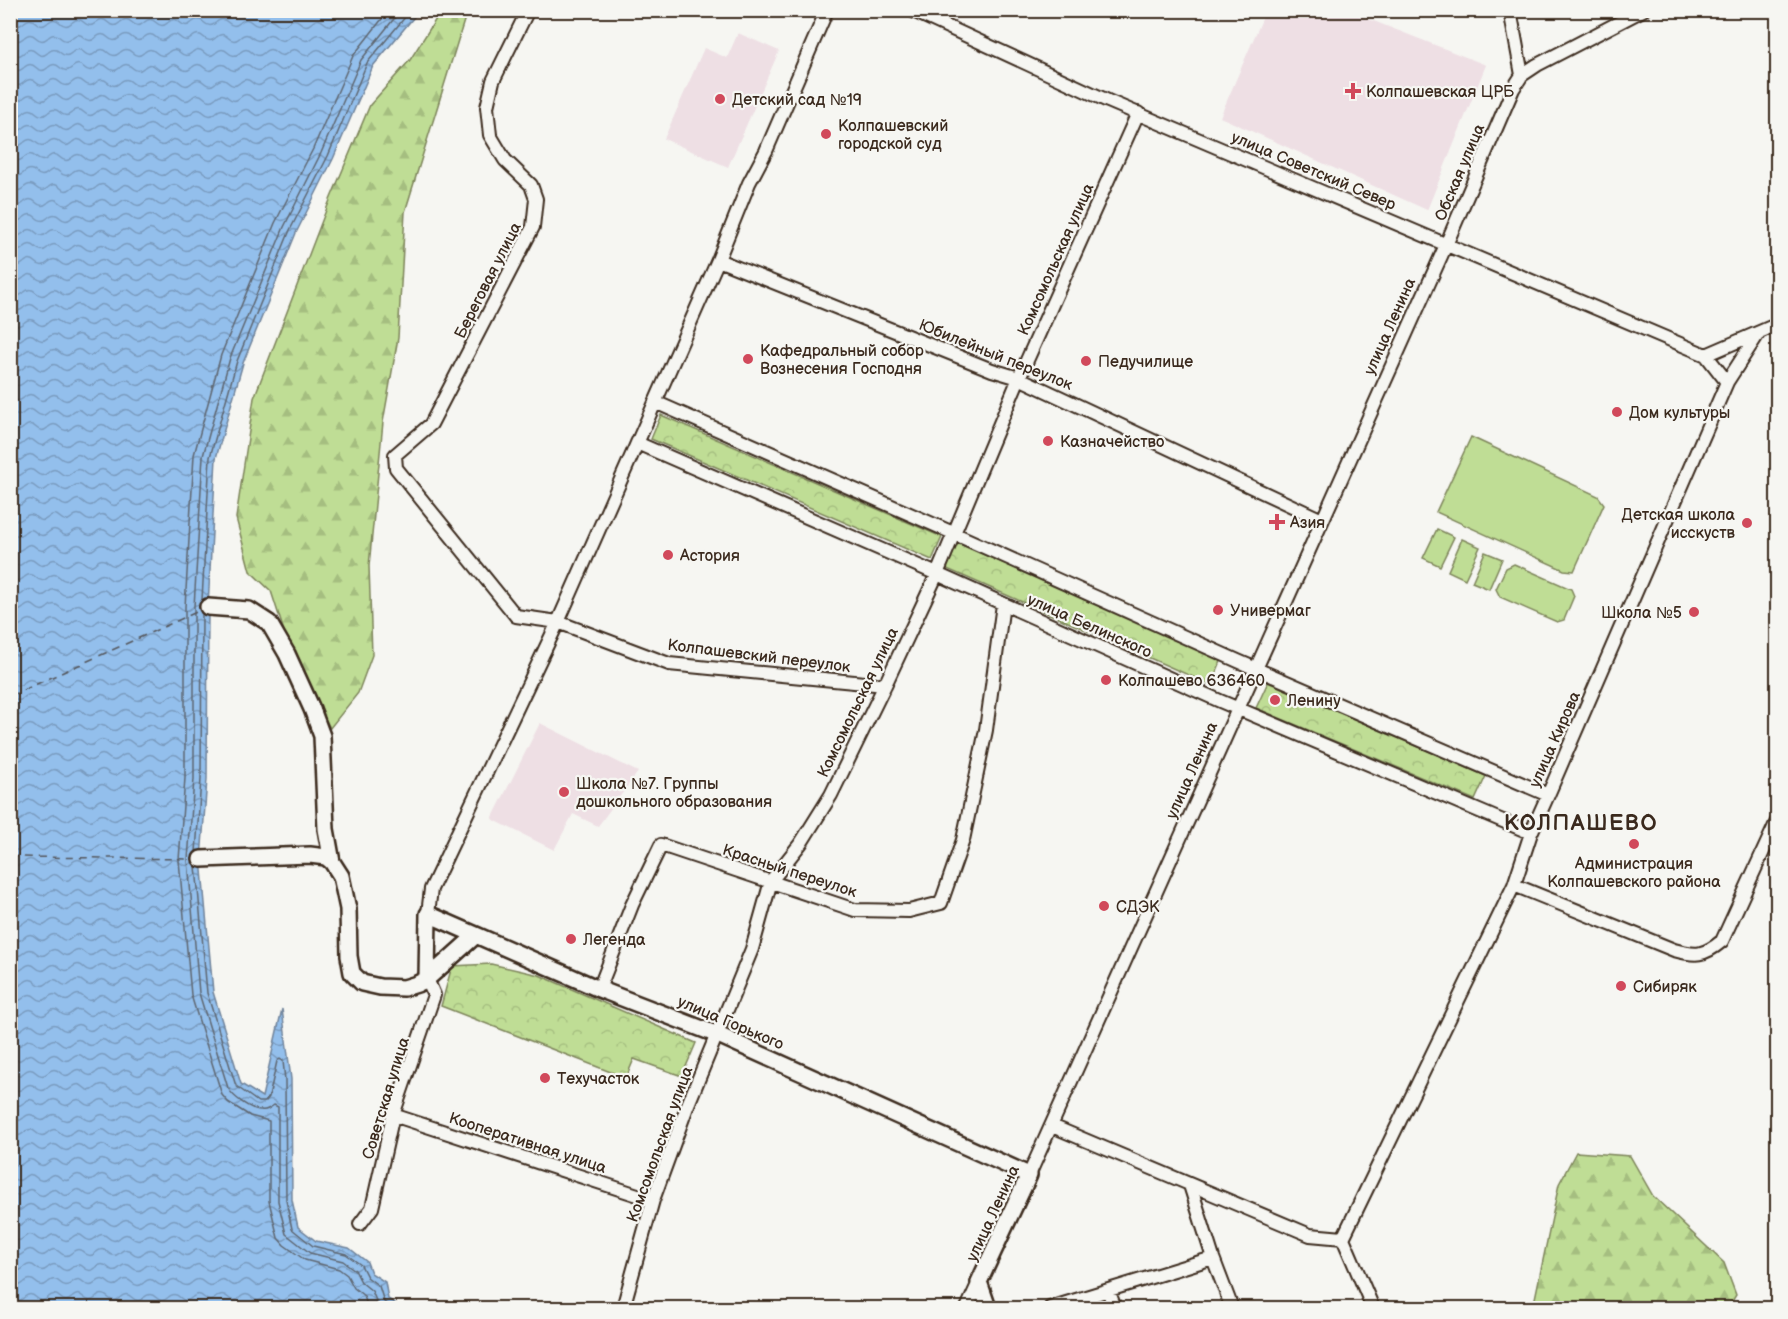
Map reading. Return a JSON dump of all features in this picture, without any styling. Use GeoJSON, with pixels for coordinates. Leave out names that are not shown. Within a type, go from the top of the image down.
{"type":"FeatureCollection","features":[{"type":"Feature","properties":{"kind":"main road"},"geometry":{"type":"LineString","coordinates":[[208,607],[249,610],[269,623],[287,654],[322,736],[326,829],[332,862]]}},
{"type":"Feature","properties":{"kind":"main road"},"geometry":{"type":"LineString","coordinates":[[201,859],[310,855],[326,857],[341,876],[348,909],[349,956],[352,973],[362,983],[380,987],[404,988],[427,979],[475,936]]}},
{"type":"Feature","properties":{"kind":"main road"},"geometry":{"type":"LineString","coordinates":[[427,979],[428,914]]}},
{"type":"Feature","properties":{"kind":"main road","name":"улица Горького"},"geometry":{"type":"LineString","coordinates":[[428,914],[599,989],[718,1035],[1029,1175]]}},
{"type":"Feature","properties":{"kind":"main road","name":"улица Ленина"},"geometry":{"type":"LineString","coordinates":[[980,1282],[1029,1175]]}},
{"type":"Feature","properties":{"kind":"main road"},"geometry":{"type":"LineString","coordinates":[[980,1282],[988,1308]]}},
{"type":"Feature","properties":{"kind":"street","name":"Береговая улица"},"geometry":{"type":"LineString","coordinates":[[394,455],[431,424],[533,227],[536,199],[531,185],[505,160],[490,135],[487,106],[493,81],[528,10]]}},
{"type":"Feature","properties":{"kind":"street"},"geometry":{"type":"LineString","coordinates":[[428,914],[431,889],[558,622],[827,10]]}},
{"type":"Feature","properties":{"kind":"street","name":"улица Советский Север"},"geometry":{"type":"LineString","coordinates":[[911,10],[1138,113],[1706,355]]}},
{"type":"Feature","properties":{"kind":"street"},"geometry":{"type":"LineString","coordinates":[[1510,10],[1522,75],[1642,10]]}},
{"type":"Feature","properties":{"kind":"street","name":"Обская улица"},"geometry":{"type":"LineString","coordinates":[[1446,245],[1513,89],[1522,75]]}},
{"type":"Feature","properties":{"kind":"street","name":"Комсомольская улица"},"geometry":{"type":"LineString","coordinates":[[623,1308],[653,1200],[687,1107],[752,949],[771,880],[801,843],[831,795],[885,685],[937,574],[1019,378],[1138,113]]}},
{"type":"Feature","properties":{"kind":"street","name":"улица Ленина"},"geometry":{"type":"LineString","coordinates":[[1029,1175],[1446,245]]}},
{"type":"Feature","properties":{"kind":"street","name":"Юбилейный переулок"},"geometry":{"type":"LineString","coordinates":[[718,260],[992,370],[1019,378],[1322,520]]}},
{"type":"Feature","properties":{"kind":"street"},"geometry":{"type":"LineString","coordinates":[[1727,382],[1706,355],[1778,324]]}},
{"type":"Feature","properties":{"kind":"street","name":"улица Кирова"},"geometry":{"type":"LineString","coordinates":[[1343,1238],[1514,885],[1548,795],[1727,382],[1758,334]]}},
{"type":"Feature","properties":{"kind":"street","name":"улица Белинского"},"geometry":{"type":"LineString","coordinates":[[655,402],[1256,669],[1548,795]]}},
{"type":"Feature","properties":{"kind":"street","name":"улица Белинского"},"geometry":{"type":"LineString","coordinates":[[637,443],[1238,709],[1532,833]]}},
{"type":"Feature","properties":{"kind":"street","name":"Колпашевский переулок"},"geometry":{"type":"LineString","coordinates":[[394,455],[396,468],[516,616],[558,622],[669,664],[885,685]]}},
{"type":"Feature","properties":{"kind":"street","name":"Красный переулок"},"geometry":{"type":"LineString","coordinates":[[599,989],[632,905],[660,845],[771,880],[855,910],[909,911],[941,903],[963,840],[977,774],[986,730],[1003,604]]}},
{"type":"Feature","properties":{"kind":"street"},"geometry":{"type":"LineString","coordinates":[[1514,885],[1674,950],[1692,954],[1709,952],[1722,941],[1778,819]]}},
{"type":"Feature","properties":{"kind":"street","name":"Советская улица"},"geometry":{"type":"LineString","coordinates":[[360,1224],[372,1208],[393,1115],[434,995],[427,979]]}},
{"type":"Feature","properties":{"kind":"street","name":"Кооперативная улица"},"geometry":{"type":"LineString","coordinates":[[393,1115],[653,1200]]}},
{"type":"Feature","properties":{"kind":"street"},"geometry":{"type":"LineString","coordinates":[[1052,1126],[1310,1235],[1343,1238],[1373,1308]]}},
{"type":"Feature","properties":{"kind":"street"},"geometry":{"type":"LineString","coordinates":[[1190,1185],[1213,1258],[1232,1308]]}},
{"type":"Feature","properties":{"kind":"street"},"geometry":{"type":"LineString","coordinates":[[1050,1308],[1213,1258]]}},
{"type":"Feature","properties":{"kind":"street","name":"улица Ленина"},"geometry":{"type":"LineString","coordinates":[[967,1308],[980,1282]]}},
{"type":"Feature","properties":{"kind":"street"},"geometry":{"type":"LineString","coordinates":[[1108,1290],[1115,1308]]}},
{"type":"Feature","properties":{"kind":"shaded area","name":"Колпашевская ЦРБ"},"geometry":{"type":"Polygon","coordinates":[[[1266,10],[1348,11],[1486,65],[1427,210],[1220,117],[1266,10]]]}},
{"type":"Feature","properties":{"kind":"shaded area","name":"Детский сад №19"},"geometry":{"type":"Polygon","coordinates":[[[738,33],[779,51],[728,167],[664,139],[704,48],[727,58],[738,33]]]}},
{"type":"Feature","properties":{"kind":"shaded area","name":"Школа №7. Группы дошкольного образования"},"geometry":{"type":"Polygon","coordinates":[[[540,723],[638,772],[598,826],[573,814],[554,850],[492,819],[540,723]]]}},
{"type":"Feature","properties":{"kind":"green space"},"geometry":{"type":"Polygon","coordinates":[[[441,11],[467,11],[405,212],[398,338],[383,422],[369,566],[372,655],[358,693],[330,728],[292,656],[271,591],[250,571],[236,518],[254,398],[328,205],[370,105],[410,60],[441,11]]]}},
{"type":"Feature","properties":{"kind":"green space"},"geometry":{"type":"Polygon","coordinates":[[[661,415],[942,537],[932,560],[651,439],[661,415]]]}},
{"type":"Feature","properties":{"kind":"green space"},"geometry":{"type":"Polygon","coordinates":[[[1471,437],[1598,496],[1604,504],[1574,571],[1564,570],[1436,512],[1471,437]]]}},
{"type":"Feature","properties":{"kind":"green space"},"geometry":{"type":"Polygon","coordinates":[[[1437,529],[1454,537],[1440,566],[1423,558],[1437,529]]]}},
{"type":"Feature","properties":{"kind":"green space"},"geometry":{"type":"Polygon","coordinates":[[[1462,539],[1480,547],[1465,579],[1448,571],[1462,539]]]}},
{"type":"Feature","properties":{"kind":"green space"},"geometry":{"type":"Polygon","coordinates":[[[957,543],[1222,659],[1211,685],[945,568],[957,543]]]}},
{"type":"Feature","properties":{"kind":"green space"},"geometry":{"type":"Polygon","coordinates":[[[1485,552],[1502,559],[1489,589],[1472,582],[1485,552]]]}},
{"type":"Feature","properties":{"kind":"green space"},"geometry":{"type":"Polygon","coordinates":[[[1514,564],[1571,589],[1574,596],[1564,620],[1557,622],[1500,597],[1496,589],[1506,568],[1514,564]]]}},
{"type":"Feature","properties":{"kind":"green space"},"geometry":{"type":"Polygon","coordinates":[[[1268,682],[1486,776],[1475,800],[1256,708],[1268,682]]]}},
{"type":"Feature","properties":{"kind":"green space"},"geometry":{"type":"Polygon","coordinates":[[[491,964],[539,975],[696,1043],[682,1076],[634,1059],[626,1078],[441,1006],[452,966],[491,964]]]}},
{"type":"Feature","properties":{"kind":"green space"},"geometry":{"type":"Polygon","coordinates":[[[1576,1152],[1630,1156],[1653,1196],[1724,1263],[1736,1295],[1728,1308],[1533,1308],[1559,1184],[1576,1152]]]}},
{"type":"Feature","properties":{"kind":"water"},"geometry":{"type":"Polygon","coordinates":[[[10,11],[419,11],[373,66],[333,159],[296,233],[243,363],[216,458],[208,607],[207,779],[201,859],[213,992],[241,1084],[262,1097],[282,1009],[291,1079],[292,1200],[298,1227],[316,1241],[349,1248],[367,1262],[371,1273],[385,1282],[388,1299],[402,1308],[11,1308],[10,11]]]}},
{"type":"Feature","properties":{"kind":"ferry route"},"geometry":{"type":"LineString","coordinates":[[10,696],[201,610]]}},
{"type":"Feature","properties":{"kind":"ferry route"},"geometry":{"type":"LineString","coordinates":[[10,855],[195,859]]}},
{"type":"Feature","properties":{"kind":"place","name":"Колпашевская ЦРБ"},"geometry":{"type":"Point","coordinates":[1353,91]}},
{"type":"Feature","properties":{"kind":"place","name":"Детский сад №19"},"geometry":{"type":"Point","coordinates":[720,99]}},
{"type":"Feature","properties":{"kind":"place","name":"Колпашевский городской суд"},"geometry":{"type":"Point","coordinates":[826,134]}},
{"type":"Feature","properties":{"kind":"place","name":"Кафедральный собор Вознесения Господня"},"geometry":{"type":"Point","coordinates":[748,359]}},
{"type":"Feature","properties":{"kind":"place","name":"Педучилище"},"geometry":{"type":"Point","coordinates":[1086,361]}},
{"type":"Feature","properties":{"kind":"place","name":"Дом культуры"},"geometry":{"type":"Point","coordinates":[1617,412]}},
{"type":"Feature","properties":{"kind":"place","name":"Казначейство"},"geometry":{"type":"Point","coordinates":[1048,441]}},
{"type":"Feature","properties":{"kind":"place","name":"Азия"},"geometry":{"type":"Point","coordinates":[1277,522]}},
{"type":"Feature","properties":{"kind":"place","name":"Детская школа исскуств"},"geometry":{"type":"Point","coordinates":[1747,523]}},
{"type":"Feature","properties":{"kind":"place","name":"Астория"},"geometry":{"type":"Point","coordinates":[668,555]}},
{"type":"Feature","properties":{"kind":"place","name":"Универмаг"},"geometry":{"type":"Point","coordinates":[1218,610]}},
{"type":"Feature","properties":{"kind":"place","name":"Школа №5"},"geometry":{"type":"Point","coordinates":[1694,612]}},
{"type":"Feature","properties":{"kind":"place","name":"Колпашево 636460"},"geometry":{"type":"Point","coordinates":[1106,680]}},
{"type":"Feature","properties":{"kind":"place","name":"Ленину"},"geometry":{"type":"Point","coordinates":[1275,700]}},
{"type":"Feature","properties":{"kind":"place","name":"Школа №7. Группы дошкольного образования"},"geometry":{"type":"Point","coordinates":[564,792]}},
{"type":"Feature","properties":{"kind":"place","name":"Администрация Колпашевского района"},"geometry":{"type":"Point","coordinates":[1634,844]}},
{"type":"Feature","properties":{"kind":"place","name":"СДЭК"},"geometry":{"type":"Point","coordinates":[1104,906]}},
{"type":"Feature","properties":{"kind":"place","name":"Легенда"},"geometry":{"type":"Point","coordinates":[571,939]}},
{"type":"Feature","properties":{"kind":"place","name":"Сибиряк"},"geometry":{"type":"Point","coordinates":[1621,986]}},
{"type":"Feature","properties":{"kind":"place","name":"Техучасток"},"geometry":{"type":"Point","coordinates":[545,1078]}},
{"type":"Feature","properties":{"kind":"district","name":"КОЛПАШЕВО"},"geometry":{"type":"Point","coordinates":[1581,822]}}]}
